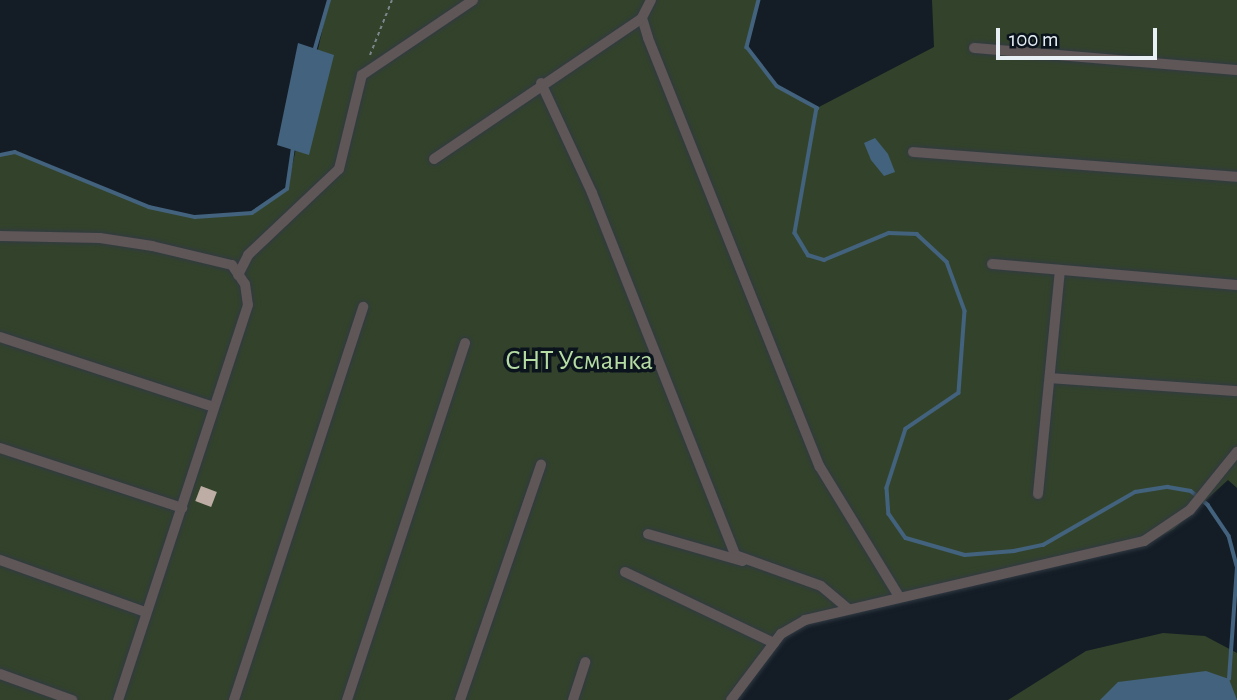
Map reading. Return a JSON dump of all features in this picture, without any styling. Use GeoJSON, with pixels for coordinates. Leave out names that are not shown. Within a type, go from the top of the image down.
{"type":"FeatureCollection","features":[{"type":"Feature","properties":{"kind":"street"},"geometry":{"type":"LineString","coordinates":[[238,275],[248,255],[339,169],[362,75],[473,0]]}},
{"type":"Feature","properties":{"kind":"street"},"geometry":{"type":"LineString","coordinates":[[434,159],[541,83],[642,19],[651,0]]}},
{"type":"Feature","properties":{"kind":"street"},"geometry":{"type":"LineString","coordinates":[[642,19],[820,467],[898,595]]}},
{"type":"Feature","properties":{"kind":"street"},"geometry":{"type":"LineString","coordinates":[[974,48],[1237,70]]}},
{"type":"Feature","properties":{"kind":"street"},"geometry":{"type":"LineString","coordinates":[[541,83],[592,193],[742,561]]}},
{"type":"Feature","properties":{"kind":"street"},"geometry":{"type":"LineString","coordinates":[[914,152],[1237,177]]}},
{"type":"Feature","properties":{"kind":"street"},"geometry":{"type":"LineString","coordinates":[[0,236],[126,242],[232,265],[248,305],[118,700]]}},
{"type":"Feature","properties":{"kind":"street"},"geometry":{"type":"LineString","coordinates":[[992,264],[1237,285]]}},
{"type":"Feature","properties":{"kind":"street"},"geometry":{"type":"LineString","coordinates":[[1038,494],[1060,270]]}},
{"type":"Feature","properties":{"kind":"street"},"geometry":{"type":"LineString","coordinates":[[234,700],[363,307]]}},
{"type":"Feature","properties":{"kind":"street"},"geometry":{"type":"LineString","coordinates":[[0,337],[214,407]]}},
{"type":"Feature","properties":{"kind":"street"},"geometry":{"type":"LineString","coordinates":[[347,700],[465,343]]}},
{"type":"Feature","properties":{"kind":"street"},"geometry":{"type":"LineString","coordinates":[[1050,378],[1237,391]]}},
{"type":"Feature","properties":{"kind":"street"},"geometry":{"type":"LineString","coordinates":[[0,448],[182,508]]}},
{"type":"Feature","properties":{"kind":"street"},"geometry":{"type":"LineString","coordinates":[[731,700],[774,643],[805,620],[898,595],[1144,541],[1196,504],[1237,452]]}},
{"type":"Feature","properties":{"kind":"street"},"geometry":{"type":"LineString","coordinates":[[460,700],[541,464]]}},
{"type":"Feature","properties":{"kind":"street"},"geometry":{"type":"LineString","coordinates":[[648,534],[821,586],[848,609]]}},
{"type":"Feature","properties":{"kind":"street"},"geometry":{"type":"LineString","coordinates":[[0,560],[145,612]]}},
{"type":"Feature","properties":{"kind":"street"},"geometry":{"type":"LineString","coordinates":[[625,572],[774,643]]}},
{"type":"Feature","properties":{"kind":"street"},"geometry":{"type":"LineString","coordinates":[[573,700],[585,662]]}},
{"type":"Feature","properties":{"kind":"street"},"geometry":{"type":"LineString","coordinates":[[0,674],[72,700]]}},
{"type":"Feature","properties":{"kind":"path"},"geometry":{"type":"LineString","coordinates":[[362,75],[392,0]]}},
{"type":"Feature","properties":{"kind":"green space","name":"СНТ Усманка"},"geometry":{"type":"Polygon","coordinates":[[[329,0],[759,0],[747,47],[777,86],[817,108],[934,47],[932,0],[1237,0],[1237,488],[1228,480],[1174,529],[1145,545],[806,623],[783,637],[735,700],[0,700],[0,155],[15,152],[149,207],[195,217],[252,213],[287,189],[329,0]]]}},
{"type":"Feature","properties":{"kind":"green space"},"geometry":{"type":"Polygon","coordinates":[[[1163,633],[1205,636],[1237,653],[1237,700],[1008,700],[1086,651],[1163,633]]]}},
{"type":"Feature","properties":{"kind":"water"},"geometry":{"type":"Polygon","coordinates":[[[298,43],[334,55],[309,155],[277,145],[298,43]]]}},
{"type":"Feature","properties":{"kind":"water"},"geometry":{"type":"Polygon","coordinates":[[[875,138],[888,154],[895,172],[884,176],[871,160],[864,143],[875,138]]]}},
{"type":"Feature","properties":{"kind":"water"},"geometry":{"type":"Polygon","coordinates":[[[1206,671],[1229,679],[1237,700],[1100,700],[1118,682],[1206,671]]]}},
{"type":"Feature","properties":{"kind":"building"},"geometry":{"type":"Polygon","coordinates":[[[201,486],[217,492],[211,507],[195,501],[201,486]]]}},
{"type":"Feature","properties":{"kind":"waterway"},"geometry":{"type":"LineString","coordinates":[[314,52],[329,0]]}},
{"type":"Feature","properties":{"kind":"waterway"},"geometry":{"type":"LineString","coordinates":[[759,0],[747,47],[777,86],[817,108],[795,233],[808,255],[824,260],[889,233],[917,234],[947,262],[965,311],[959,393],[906,429],[887,488],[889,514],[906,538],[965,555],[1014,551],[1043,545],[1135,492],[1168,487],[1191,491],[1208,505],[1229,536],[1237,566]]}},
{"type":"Feature","properties":{"kind":"waterway"},"geometry":{"type":"LineString","coordinates":[[0,155],[15,152],[149,207],[195,217],[252,213],[287,189],[293,148]]}},
{"type":"Feature","properties":{"kind":"waterway"},"geometry":{"type":"LineString","coordinates":[[1229,679],[1237,568]]}}]}
